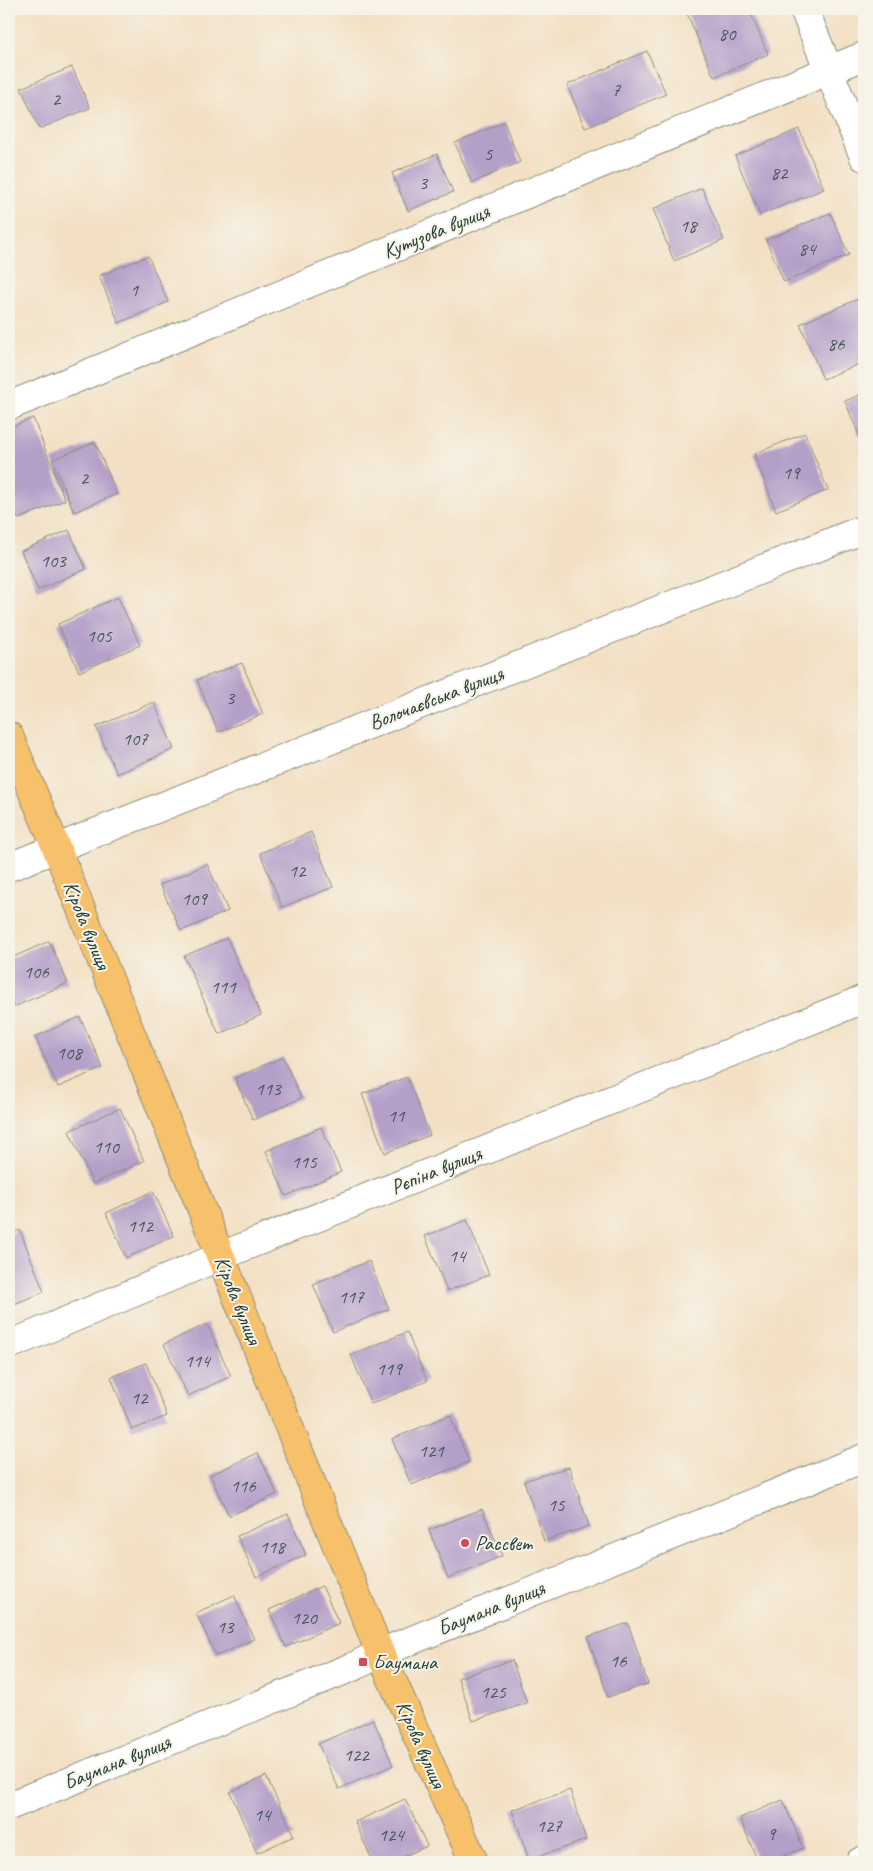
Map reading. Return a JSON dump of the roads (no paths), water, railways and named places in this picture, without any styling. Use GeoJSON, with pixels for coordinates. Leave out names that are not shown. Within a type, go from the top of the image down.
{"type":"FeatureCollection","features":[{"type":"Feature","properties":{"kind":"main road","name":"Кірова вулиця"},"geometry":{"type":"LineString","coordinates":[[9,736],[56,847],[380,1653],[474,1862]]}},
{"type":"Feature","properties":{"kind":"street"},"geometry":{"type":"LineString","coordinates":[[804,9],[864,157]]}},
{"type":"Feature","properties":{"kind":"street","name":"Кутузова вулиця"},"geometry":{"type":"LineString","coordinates":[[9,406],[864,56]]}},
{"type":"Feature","properties":{"kind":"street","name":"Волочаєвська вулиця"},"geometry":{"type":"LineString","coordinates":[[9,867],[864,529]]}},
{"type":"Feature","properties":{"kind":"street","name":"Рєпіна вулиця"},"geometry":{"type":"LineString","coordinates":[[9,1345],[220,1256],[864,999]]}},
{"type":"Feature","properties":{"kind":"street","name":"Баумана вулиця"},"geometry":{"type":"LineString","coordinates":[[9,1806],[355,1666],[380,1653],[864,1458]]}},
{"type":"Feature","properties":{"kind":"street"},"geometry":{"type":"LineString","coordinates":[[860,1862],[864,1860]]}},
{"type":"Feature","properties":{"kind":"place","name":"Рассвет"},"geometry":{"type":"Point","coordinates":[465,1543]}},
{"type":"Feature","properties":{"kind":"place","name":"Баумана"},"geometry":{"type":"Point","coordinates":[363,1662]}}]}
